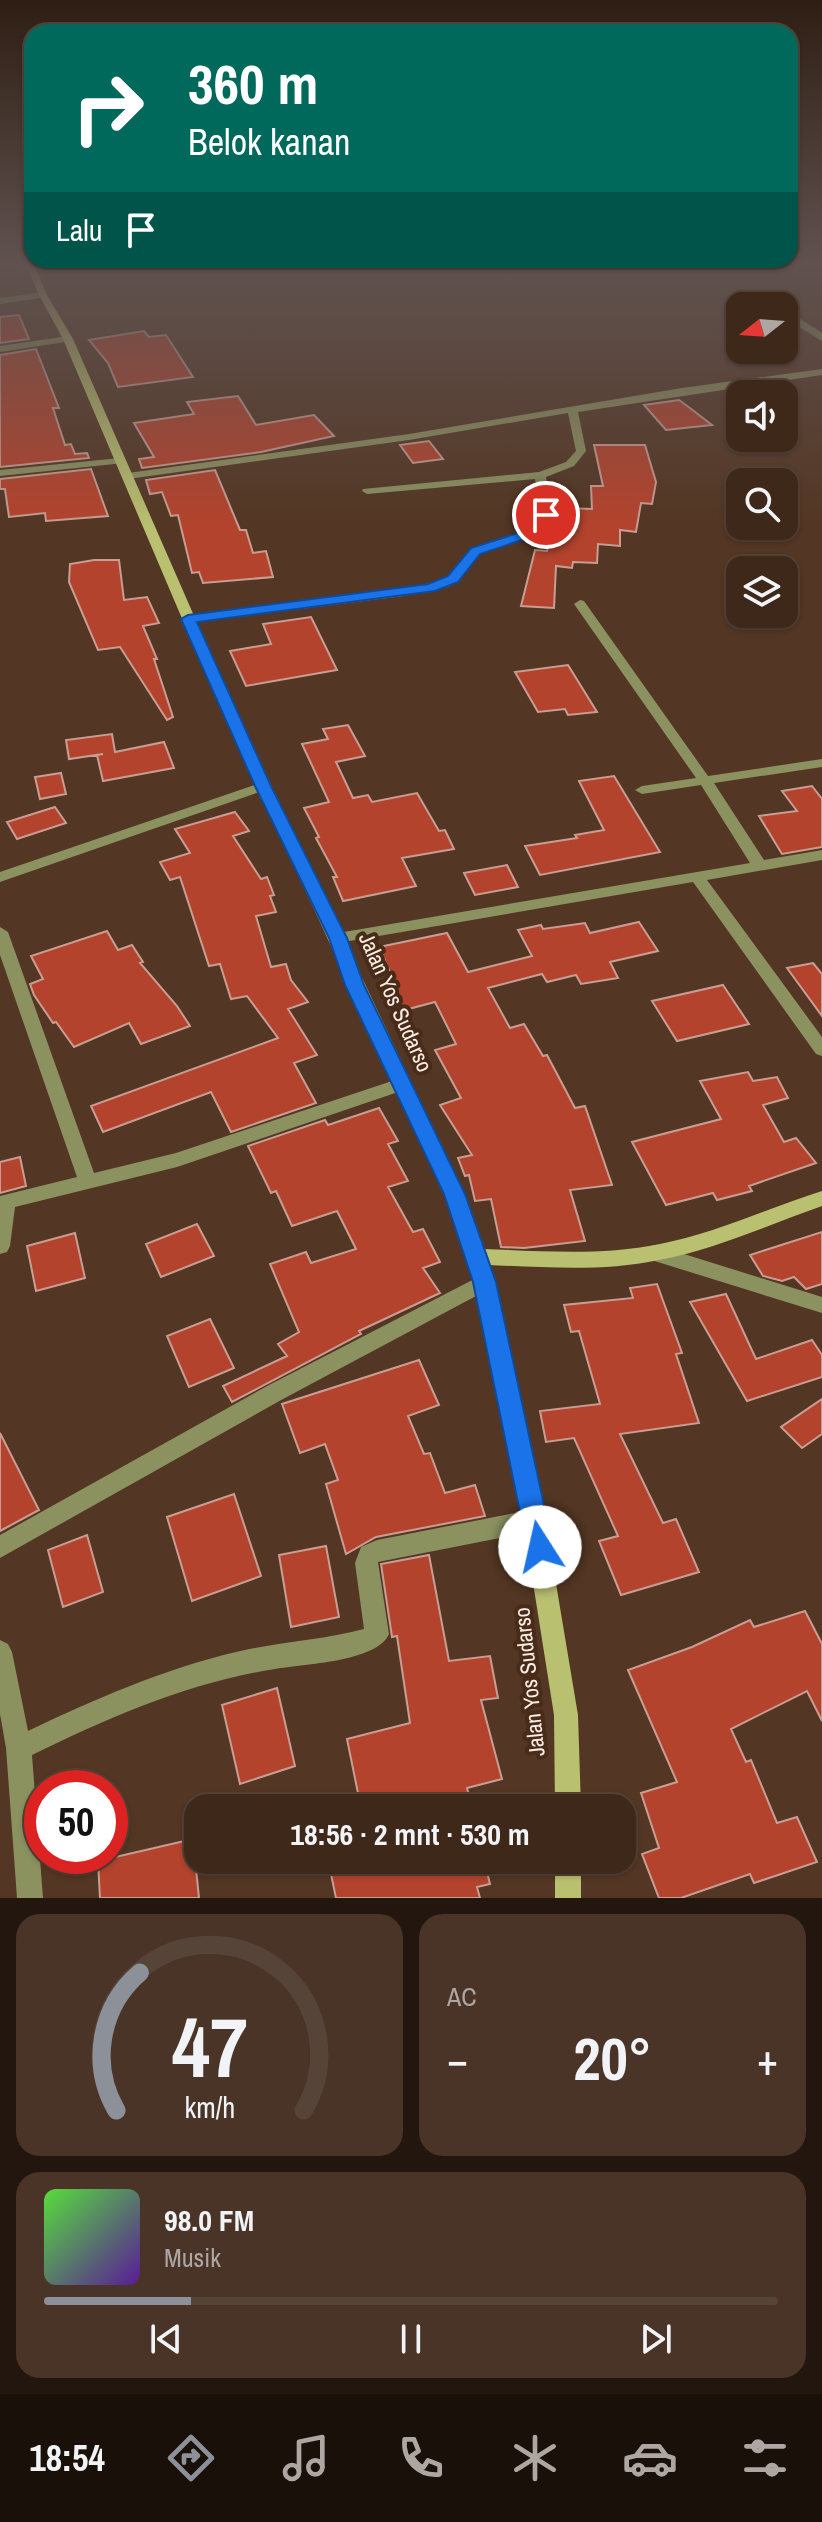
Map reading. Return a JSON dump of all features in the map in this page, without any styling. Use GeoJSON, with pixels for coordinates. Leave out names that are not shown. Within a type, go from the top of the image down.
{"type":"FeatureCollection","features":[{"type":"Feature","properties":{"kind":"main road","name":"Jalan Yos Sudarso"},"geometry":{"type":"LineString","coordinates":[[73,351],[263,786],[338,938],[355,985],[455,1194],[478,1257],[535,1520],[566,1715],[568,1794]]}},
{"type":"Feature","properties":{"kind":"main road"},"geometry":{"type":"LineString","coordinates":[[478,1257],[583,1258],[655,1253],[686,1246],[822,1198]]}},
{"type":"Feature","properties":{"kind":"main road"},"geometry":{"type":"LineString","coordinates":[[568,1874],[568,1898]]}},
{"type":"Feature","properties":{"kind":"street"},"geometry":{"type":"LineString","coordinates":[[0,473],[124,468],[573,412],[682,391],[822,372]]}},
{"type":"Feature","properties":{"kind":"street"},"geometry":{"type":"LineString","coordinates":[[367,491],[541,475],[570,464],[581,451],[573,412]]}},
{"type":"Feature","properties":{"kind":"street"},"geometry":{"type":"LineString","coordinates":[[188,619],[404,592],[444,584],[453,579],[475,551],[539,530],[546,515],[541,475]]}},
{"type":"Feature","properties":{"kind":"street"},"geometry":{"type":"LineString","coordinates":[[580,604],[705,781],[760,866]]}},
{"type":"Feature","properties":{"kind":"street"},"geometry":{"type":"LineString","coordinates":[[642,790],[822,763]]}},
{"type":"Feature","properties":{"kind":"street"},"geometry":{"type":"LineString","coordinates":[[0,877],[263,786]]}},
{"type":"Feature","properties":{"kind":"street"},"geometry":{"type":"LineString","coordinates":[[338,938],[822,855]]}},
{"type":"Feature","properties":{"kind":"street"},"geometry":{"type":"LineString","coordinates":[[697,877],[822,1050]]}},
{"type":"Feature","properties":{"kind":"street"},"geometry":{"type":"LineString","coordinates":[[0,932],[88,1182]]}},
{"type":"Feature","properties":{"kind":"street"},"geometry":{"type":"LineString","coordinates":[[0,1246],[3,1202],[177,1160],[401,1084]]}},
{"type":"Feature","properties":{"kind":"street"},"geometry":{"type":"LineString","coordinates":[[655,1253],[822,1305]]}},
{"type":"Feature","properties":{"kind":"street"},"geometry":{"type":"LineString","coordinates":[[0,1547],[276,1392],[484,1282]]}},
{"type":"Feature","properties":{"kind":"street"},"geometry":{"type":"LineString","coordinates":[[19,1748],[84,1716],[176,1681],[232,1665],[371,1639],[377,1634],[366,1563],[369,1555],[535,1520]]}},
{"type":"Feature","properties":{"kind":"street"},"geometry":{"type":"LineString","coordinates":[[0,1652],[19,1748],[30,1898]]}},
{"type":"Feature","properties":{"kind":"building"},"geometry":{"type":"Polygon","coordinates":[[[37,351],[59,408],[53,408],[65,445],[71,444],[75,454],[87,453],[89,458],[0,467],[0,355],[37,351]]]}},
{"type":"Feature","properties":{"kind":"building"},"geometry":{"type":"Polygon","coordinates":[[[98,351],[176,351],[193,377],[118,387],[108,363],[98,351]]]}},
{"type":"Feature","properties":{"kind":"building"},"geometry":{"type":"Polygon","coordinates":[[[238,396],[256,425],[314,415],[334,436],[261,452],[142,468],[139,459],[154,457],[134,423],[194,414],[187,402],[238,396]]]}},
{"type":"Feature","properties":{"kind":"building"},"geometry":{"type":"Polygon","coordinates":[[[679,400],[712,425],[666,430],[644,405],[679,400]]]}},
{"type":"Feature","properties":{"kind":"building"},"geometry":{"type":"Polygon","coordinates":[[[429,441],[443,459],[413,463],[400,445],[429,441]]]}},
{"type":"Feature","properties":{"kind":"building"},"geometry":{"type":"Polygon","coordinates":[[[594,445],[645,445],[656,482],[652,504],[641,503],[636,532],[620,530],[620,546],[598,544],[597,563],[573,562],[572,568],[556,566],[554,608],[521,606],[535,550],[547,551],[553,528],[569,529],[567,508],[592,509],[591,486],[603,486],[594,445]]]}},
{"type":"Feature","properties":{"kind":"building"},"geometry":{"type":"Polygon","coordinates":[[[91,469],[108,516],[46,521],[45,513],[9,517],[5,489],[0,489],[0,479],[91,469]]]}},
{"type":"Feature","properties":{"kind":"building"},"geometry":{"type":"Polygon","coordinates":[[[215,470],[240,530],[246,530],[253,553],[266,551],[273,577],[203,583],[199,572],[192,573],[178,515],[171,516],[162,492],[150,494],[146,480],[215,470]]]}},
{"type":"Feature","properties":{"kind":"building"},"geometry":{"type":"Polygon","coordinates":[[[119,560],[124,600],[147,597],[159,623],[143,626],[157,659],[154,659],[173,717],[167,720],[120,647],[98,650],[69,582],[70,564],[119,560]]]}},
{"type":"Feature","properties":{"kind":"building"},"geometry":{"type":"Polygon","coordinates":[[[311,617],[337,670],[246,686],[230,651],[271,644],[263,624],[311,617]]]}},
{"type":"Feature","properties":{"kind":"building"},"geometry":{"type":"Polygon","coordinates":[[[568,665],[597,712],[568,715],[565,709],[538,712],[515,672],[568,665]]]}},
{"type":"Feature","properties":{"kind":"building"},"geometry":{"type":"Polygon","coordinates":[[[348,725],[365,756],[336,762],[353,798],[368,795],[372,802],[417,793],[439,831],[445,830],[454,849],[402,858],[416,886],[343,901],[333,877],[337,877],[304,808],[329,802],[302,744],[328,739],[323,729],[348,725]]]}},
{"type":"Feature","properties":{"kind":"building"},"geometry":{"type":"Polygon","coordinates":[[[112,734],[115,752],[164,742],[174,768],[103,781],[97,755],[103,754],[69,759],[66,740],[112,734]]]}},
{"type":"Feature","properties":{"kind":"building"},"geometry":{"type":"Polygon","coordinates":[[[61,773],[66,794],[40,799],[35,777],[61,773]]]}},
{"type":"Feature","properties":{"kind":"building"},"geometry":{"type":"Polygon","coordinates":[[[614,776],[660,852],[540,875],[525,846],[577,838],[575,835],[604,830],[579,781],[614,776]]]}},
{"type":"Feature","properties":{"kind":"building"},"geometry":{"type":"Polygon","coordinates":[[[812,786],[822,799],[822,847],[782,854],[759,816],[797,811],[782,791],[812,786]]]}},
{"type":"Feature","properties":{"kind":"building"},"geometry":{"type":"Polygon","coordinates":[[[55,807],[66,823],[17,839],[7,822],[55,807]]]}},
{"type":"Feature","properties":{"kind":"building"},"geometry":{"type":"Polygon","coordinates":[[[235,812],[249,831],[233,836],[261,879],[267,877],[274,895],[270,896],[276,912],[256,916],[271,967],[286,964],[291,980],[308,1002],[288,1009],[317,1055],[294,1063],[316,1103],[231,1132],[211,1092],[103,1132],[91,1106],[278,1038],[247,996],[231,999],[220,964],[209,966],[180,877],[170,880],[160,862],[190,853],[175,829],[235,812]]]}},
{"type":"Feature","properties":{"kind":"building"},"geometry":{"type":"Polygon","coordinates":[[[507,865],[518,887],[475,895],[464,873],[507,865]]]}},
{"type":"Feature","properties":{"kind":"building"},"geometry":{"type":"Polygon","coordinates":[[[639,922],[658,951],[610,962],[618,978],[581,984],[576,975],[547,982],[542,974],[488,988],[510,1028],[524,1024],[543,1056],[547,1055],[575,1108],[585,1106],[612,1185],[570,1190],[585,1241],[524,1248],[501,1247],[491,1199],[475,1201],[469,1175],[465,1176],[458,1158],[472,1155],[440,1105],[461,1098],[435,1050],[456,1044],[435,1002],[401,1011],[391,992],[398,990],[379,947],[447,933],[468,972],[532,956],[518,930],[541,925],[543,929],[585,923],[590,933],[639,922]]]}},
{"type":"Feature","properties":{"kind":"building"},"geometry":{"type":"Polygon","coordinates":[[[107,931],[118,950],[132,945],[143,962],[140,963],[190,1026],[141,1044],[129,1023],[74,1047],[56,1022],[53,1023],[30,984],[43,979],[31,956],[107,931]]]}},
{"type":"Feature","properties":{"kind":"building"},"geometry":{"type":"Polygon","coordinates":[[[813,963],[822,974],[822,1016],[787,968],[813,963]]]}},
{"type":"Feature","properties":{"kind":"building"},"geometry":{"type":"Polygon","coordinates":[[[723,985],[749,1024],[677,1041],[652,1001],[723,985]]]}},
{"type":"Feature","properties":{"kind":"building"},"geometry":{"type":"Polygon","coordinates":[[[748,1072],[753,1081],[777,1077],[788,1098],[763,1105],[784,1142],[796,1138],[816,1163],[749,1186],[752,1191],[717,1200],[713,1193],[666,1205],[632,1142],[721,1119],[700,1081],[748,1072]]]}},
{"type":"Feature","properties":{"kind":"building"},"geometry":{"type":"Polygon","coordinates":[[[379,1108],[398,1141],[388,1144],[408,1181],[388,1187],[413,1232],[423,1229],[440,1262],[423,1268],[440,1293],[359,1331],[361,1334],[232,1402],[223,1386],[287,1356],[278,1344],[299,1332],[270,1264],[306,1252],[311,1263],[356,1249],[337,1211],[292,1226],[276,1191],[271,1193],[248,1146],[325,1120],[328,1125],[379,1108]]]}},
{"type":"Feature","properties":{"kind":"building"},"geometry":{"type":"Polygon","coordinates":[[[20,1157],[26,1186],[0,1193],[0,1162],[20,1157]]]}},
{"type":"Feature","properties":{"kind":"building"},"geometry":{"type":"Polygon","coordinates":[[[197,1224],[214,1256],[161,1277],[146,1244],[197,1224]]]}},
{"type":"Feature","properties":{"kind":"building"},"geometry":{"type":"Polygon","coordinates":[[[822,1232],[822,1284],[806,1289],[794,1277],[782,1281],[763,1276],[750,1255],[822,1232]]]}},
{"type":"Feature","properties":{"kind":"building"},"geometry":{"type":"Polygon","coordinates":[[[75,1233],[85,1278],[36,1291],[27,1246],[75,1233]]]}},
{"type":"Feature","properties":{"kind":"building"},"geometry":{"type":"Polygon","coordinates":[[[657,1284],[682,1353],[676,1354],[699,1423],[620,1434],[663,1523],[676,1519],[699,1572],[621,1595],[599,1541],[618,1536],[574,1438],[546,1442],[540,1411],[600,1404],[579,1331],[571,1332],[564,1305],[633,1298],[630,1288],[657,1284]]]}},
{"type":"Feature","properties":{"kind":"building"},"geometry":{"type":"Polygon","coordinates":[[[726,1294],[756,1359],[812,1340],[822,1355],[822,1377],[747,1401],[690,1302],[726,1294]]]}},
{"type":"Feature","properties":{"kind":"building"},"geometry":{"type":"Polygon","coordinates":[[[210,1319],[234,1368],[189,1387],[167,1336],[210,1319]]]}},
{"type":"Feature","properties":{"kind":"building"},"geometry":{"type":"Polygon","coordinates":[[[419,1360],[439,1405],[408,1416],[424,1454],[430,1453],[445,1493],[475,1485],[485,1516],[376,1537],[346,1554],[326,1484],[338,1480],[325,1444],[300,1453],[282,1404],[419,1360]]]}},
{"type":"Feature","properties":{"kind":"building"},"geometry":{"type":"Polygon","coordinates":[[[822,1399],[822,1434],[802,1448],[781,1427],[822,1399]]]}},
{"type":"Feature","properties":{"kind":"building"},"geometry":{"type":"Polygon","coordinates":[[[0,1433],[39,1510],[0,1531],[0,1433]]]}},
{"type":"Feature","properties":{"kind":"building"},"geometry":{"type":"Polygon","coordinates":[[[234,1494],[261,1576],[192,1601],[167,1517],[234,1494]]]}},
{"type":"Feature","properties":{"kind":"building"},"geometry":{"type":"Polygon","coordinates":[[[87,1535],[103,1592],[63,1607],[48,1550],[87,1535]]]}},
{"type":"Feature","properties":{"kind":"building"},"geometry":{"type":"Polygon","coordinates":[[[326,1546],[339,1617],[291,1627],[279,1555],[326,1546]]]}},
{"type":"Feature","properties":{"kind":"building"},"geometry":{"type":"Polygon","coordinates":[[[429,1555],[449,1661],[490,1656],[498,1698],[481,1700],[502,1779],[467,1788],[468,1794],[358,1794],[347,1739],[410,1723],[397,1636],[392,1637],[381,1564],[429,1555]]]}},
{"type":"Feature","properties":{"kind":"building"},"geometry":{"type":"Polygon","coordinates":[[[805,1611],[822,1644],[822,1721],[807,1691],[731,1729],[746,1762],[751,1760],[777,1823],[797,1817],[817,1862],[754,1883],[750,1874],[681,1898],[659,1898],[642,1854],[659,1848],[641,1793],[677,1782],[628,1670],[692,1647],[750,1620],[754,1627],[805,1611]]]}},
{"type":"Feature","properties":{"kind":"building"},"geometry":{"type":"Polygon","coordinates":[[[277,1688],[295,1766],[240,1784],[222,1705],[277,1688]]]}},
{"type":"Feature","properties":{"kind":"building"},"geometry":{"type":"Polygon","coordinates":[[[184,1841],[184,1874],[197,1874],[199,1898],[100,1898],[99,1874],[128,1874],[128,1854],[184,1841]]]}},
{"type":"Feature","properties":{"kind":"building"},"geometry":{"type":"Polygon","coordinates":[[[331,1874],[488,1874],[490,1884],[477,1887],[480,1898],[336,1898],[331,1874]]]}},
{"type":"Feature","properties":{"kind":"route"},"geometry":{"type":"LineString","coordinates":[[540,1547],[478,1257],[455,1194],[355,985],[338,938],[263,786],[188,619],[404,592],[444,584],[453,579],[475,551],[528,536],[539,530],[546,515]]}}]}
